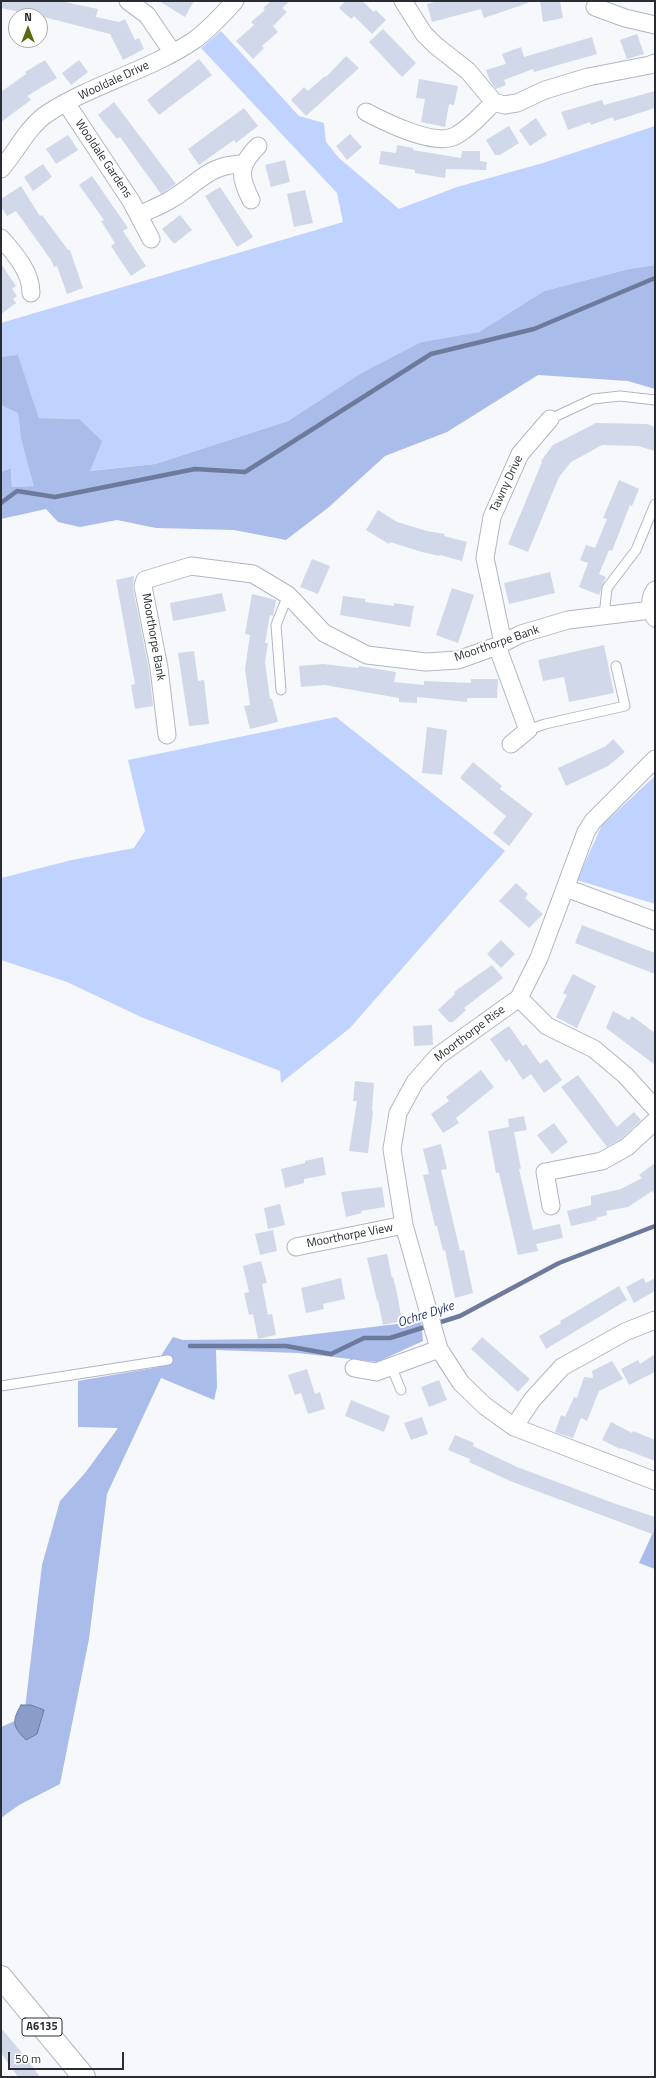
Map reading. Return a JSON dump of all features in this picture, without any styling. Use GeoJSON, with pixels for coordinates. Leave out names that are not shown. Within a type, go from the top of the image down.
{"type":"FeatureCollection","features":[{"type":"Feature","properties":{"kind":"main road","name":"A6135"},"geometry":{"type":"LineString","coordinates":[[1,1977],[84,2077]]}},
{"type":"Feature","properties":{"kind":"street"},"geometry":{"type":"LineString","coordinates":[[128,1],[147,15],[173,53]]}},
{"type":"Feature","properties":{"kind":"street","name":"Wooldale Drive"},"geometry":{"type":"LineString","coordinates":[[1,169],[37,123],[66,103],[173,53],[193,41],[209,28],[235,1]]}},
{"type":"Feature","properties":{"kind":"street"},"geometry":{"type":"LineString","coordinates":[[403,1],[424,34],[435,45],[468,71],[494,102],[504,105],[517,103],[546,90],[588,77],[650,66],[655,63]]}},
{"type":"Feature","properties":{"kind":"street"},"geometry":{"type":"LineString","coordinates":[[594,7],[620,16],[655,25]]}},
{"type":"Feature","properties":{"kind":"street"},"geometry":{"type":"LineString","coordinates":[[366,112],[431,139],[448,139],[468,128],[494,102]]}},
{"type":"Feature","properties":{"kind":"street","name":"Wooldale Gardens"},"geometry":{"type":"LineString","coordinates":[[66,103],[122,187],[139,215],[150,239]]}},
{"type":"Feature","properties":{"kind":"street"},"geometry":{"type":"LineString","coordinates":[[251,200],[243,183],[243,164],[248,156],[258,146]]}},
{"type":"Feature","properties":{"kind":"street"},"geometry":{"type":"LineString","coordinates":[[139,215],[170,200],[212,170],[222,166],[243,164]]}},
{"type":"Feature","properties":{"kind":"street"},"geometry":{"type":"LineString","coordinates":[[1,238],[22,265],[29,280],[31,293]]}},
{"type":"Feature","properties":{"kind":"street","name":"Tawny Drive"},"geometry":{"type":"LineString","coordinates":[[528,730],[500,644],[485,558],[492,518],[520,454],[550,419]]}},
{"type":"Feature","properties":{"kind":"street","name":"Moorthorpe Bank"},"geometry":{"type":"LineString","coordinates":[[167,735],[160,668],[143,586],[145,580],[191,566],[253,574],[288,595],[324,632],[367,655],[426,662],[458,660],[522,634],[568,620],[604,616],[653,614]]}},
{"type":"Feature","properties":{"kind":"street"},"geometry":{"type":"LineString","coordinates":[[653,614],[650,601],[655,590]]}},
{"type":"Feature","properties":{"kind":"street"},"geometry":{"type":"LineString","coordinates":[[511,744],[528,730]]}},
{"type":"Feature","properties":{"kind":"street","name":"Moorthorpe Rise"},"geometry":{"type":"LineString","coordinates":[[655,759],[593,821],[586,832],[539,958],[519,998],[438,1056],[414,1082],[398,1113],[392,1149],[404,1225],[438,1345],[461,1383],[485,1406],[514,1427],[655,1481]]}},
{"type":"Feature","properties":{"kind":"street"},"geometry":{"type":"LineString","coordinates":[[566,888],[655,921]]}},
{"type":"Feature","properties":{"kind":"street"},"geometry":{"type":"LineString","coordinates":[[519,998],[547,1026],[594,1049],[625,1075],[655,1108]]}},
{"type":"Feature","properties":{"kind":"street"},"geometry":{"type":"LineString","coordinates":[[551,1206],[545,1172],[602,1161],[627,1147],[655,1121]]}},
{"type":"Feature","properties":{"kind":"street","name":"Moorthorpe View"},"geometry":{"type":"LineString","coordinates":[[296,1247],[404,1225]]}},
{"type":"Feature","properties":{"kind":"street"},"geometry":{"type":"LineString","coordinates":[[514,1427],[532,1400],[562,1367],[625,1332],[655,1320]]}},
{"type":"Feature","properties":{"kind":"street"},"geometry":{"type":"LineString","coordinates":[[354,1368],[376,1372],[438,1345]]}},
{"type":"Feature","properties":{"kind":"lane","name":"Tawny Drive"},"geometry":{"type":"LineString","coordinates":[[550,419],[592,399],[620,396],[655,400]]}},
{"type":"Feature","properties":{"kind":"lane"},"geometry":{"type":"LineString","coordinates":[[604,616],[607,588],[636,550],[655,504]]}},
{"type":"Feature","properties":{"kind":"lane"},"geometry":{"type":"LineString","coordinates":[[280,690],[276,625],[288,595]]}},
{"type":"Feature","properties":{"kind":"lane"},"geometry":{"type":"LineString","coordinates":[[528,730],[545,724],[625,706],[616,666]]}},
{"type":"Feature","properties":{"kind":"lane"},"geometry":{"type":"LineString","coordinates":[[1,1386],[168,1360]]}},
{"type":"Feature","properties":{"kind":"lane"},"geometry":{"type":"LineString","coordinates":[[391,1366],[401,1390]]}},
{"type":"Feature","properties":{"kind":"shaded area"},"geometry":{"type":"Polygon","coordinates":[[[221,31],[299,116],[324,123],[326,142],[339,158],[399,209],[457,187],[543,163],[655,126],[655,265],[629,269],[544,291],[479,332],[421,342],[363,372],[288,421],[155,464],[89,471],[79,419],[39,418],[18,356],[1,357],[1,323],[343,222],[337,193],[201,48],[221,31]]]}},
{"type":"Feature","properties":{"kind":"shaded area"},"geometry":{"type":"Polygon","coordinates":[[[655,265],[655,389],[628,381],[538,375],[447,432],[385,456],[329,507],[286,540],[234,530],[156,528],[117,520],[80,527],[58,522],[46,509],[1,519],[1,472],[11,468],[12,487],[34,486],[21,439],[18,413],[1,405],[1,357],[18,355],[39,418],[79,419],[102,441],[90,471],[155,464],[288,421],[363,372],[421,342],[479,332],[544,291],[629,269],[655,265]]]}},
{"type":"Feature","properties":{"kind":"shaded area"},"geometry":{"type":"Polygon","coordinates":[[[1,405],[18,412],[21,439],[35,486],[12,487],[11,468],[1,472],[1,405]]]}},
{"type":"Feature","properties":{"kind":"shaded area"},"geometry":{"type":"Polygon","coordinates":[[[336,717],[505,851],[350,1028],[281,1083],[280,1071],[141,1017],[67,982],[1,960],[1,878],[72,860],[134,848],[145,831],[128,760],[336,717]]]}},
{"type":"Feature","properties":{"kind":"shaded area"},"geometry":{"type":"Polygon","coordinates":[[[655,776],[655,904],[577,880],[602,825],[655,776]]]}},
{"type":"Feature","properties":{"kind":"shaded area"},"geometry":{"type":"Polygon","coordinates":[[[421,1321],[423,1341],[377,1362],[298,1353],[216,1350],[217,1387],[214,1400],[161,1378],[107,1494],[89,1639],[60,1784],[19,1805],[1,1818],[1,1727],[24,1717],[42,1565],[60,1501],[85,1473],[118,1428],[78,1427],[78,1381],[159,1367],[162,1354],[173,1337],[183,1340],[275,1339],[421,1321]]]}},
{"type":"Feature","properties":{"kind":"shaded area"},"geometry":{"type":"Polygon","coordinates":[[[655,1528],[655,1569],[639,1563],[655,1528]]]}},
{"type":"Feature","properties":{"kind":"shaded area"},"geometry":{"type":"Polygon","coordinates":[[[21,1705],[31,1705],[44,1710],[37,1734],[26,1740],[18,1731],[15,1723],[16,1715],[21,1705]]]}},
{"type":"Feature","properties":{"kind":"building"},"geometry":{"type":"Polygon","coordinates":[[[1,1],[60,1],[98,9],[96,17],[119,22],[125,19],[135,40],[139,38],[144,49],[123,60],[110,34],[48,18],[48,8],[8,8],[8,10],[1,8],[1,1]]]}},
{"type":"Feature","properties":{"kind":"building"},"geometry":{"type":"Polygon","coordinates":[[[159,1],[194,1],[185,17],[159,1]]]}},
{"type":"Feature","properties":{"kind":"building"},"geometry":{"type":"Polygon","coordinates":[[[271,1],[290,1],[282,8],[287,12],[273,26],[278,32],[262,46],[264,48],[253,59],[236,41],[254,25],[251,22],[265,10],[263,8],[271,1]]]}},
{"type":"Feature","properties":{"kind":"building"},"geometry":{"type":"Polygon","coordinates":[[[345,1],[362,1],[374,12],[376,10],[386,20],[372,34],[354,16],[351,19],[339,8],[345,1]]]}},
{"type":"Feature","properties":{"kind":"building"},"geometry":{"type":"Polygon","coordinates":[[[438,1],[528,1],[528,3],[484,18],[481,9],[432,22],[427,4],[438,1]]]}},
{"type":"Feature","properties":{"kind":"building"},"geometry":{"type":"Polygon","coordinates":[[[540,1],[560,1],[563,18],[543,22],[540,1]]]}},
{"type":"Feature","properties":{"kind":"building"},"geometry":{"type":"Polygon","coordinates":[[[383,29],[416,63],[402,77],[369,42],[383,29]]]}},
{"type":"Feature","properties":{"kind":"building"},"geometry":{"type":"Polygon","coordinates":[[[637,34],[644,54],[627,59],[620,40],[637,34]]]}},
{"type":"Feature","properties":{"kind":"building"},"geometry":{"type":"Polygon","coordinates":[[[592,37],[597,54],[534,72],[533,69],[504,80],[506,85],[496,89],[490,81],[486,70],[506,64],[502,54],[521,47],[524,57],[592,37]]]}},
{"type":"Feature","properties":{"kind":"building"},"geometry":{"type":"Polygon","coordinates":[[[346,56],[359,68],[306,116],[291,100],[304,87],[308,91],[325,76],[326,77],[346,56]]]}},
{"type":"Feature","properties":{"kind":"building"},"geometry":{"type":"Polygon","coordinates":[[[199,59],[212,75],[159,115],[147,100],[199,59]]]}},
{"type":"Feature","properties":{"kind":"building"},"geometry":{"type":"Polygon","coordinates":[[[45,60],[57,78],[27,96],[31,100],[1,122],[1,92],[26,74],[25,72],[45,60]]]}},
{"type":"Feature","properties":{"kind":"building"},"geometry":{"type":"Polygon","coordinates":[[[79,60],[88,72],[71,85],[62,73],[79,60]]]}},
{"type":"Feature","properties":{"kind":"building"},"geometry":{"type":"Polygon","coordinates":[[[419,79],[458,86],[454,105],[449,104],[445,127],[421,122],[425,99],[416,98],[419,79]]]}},
{"type":"Feature","properties":{"kind":"building"},"geometry":{"type":"Polygon","coordinates":[[[655,91],[655,108],[614,121],[613,117],[591,125],[590,122],[568,130],[561,112],[602,100],[604,105],[655,91]]]}},
{"type":"Feature","properties":{"kind":"building"},"geometry":{"type":"Polygon","coordinates":[[[114,102],[176,184],[161,194],[120,137],[117,139],[98,115],[114,102]]]}},
{"type":"Feature","properties":{"kind":"building"},"geometry":{"type":"Polygon","coordinates":[[[244,108],[258,126],[236,143],[234,140],[199,165],[188,149],[244,108]]]}},
{"type":"Feature","properties":{"kind":"building"},"geometry":{"type":"Polygon","coordinates":[[[536,118],[547,135],[530,146],[519,130],[536,118]]]}},
{"type":"Feature","properties":{"kind":"building"},"geometry":{"type":"Polygon","coordinates":[[[509,126],[519,143],[500,155],[495,155],[486,140],[509,126]]]}},
{"type":"Feature","properties":{"kind":"building"},"geometry":{"type":"Polygon","coordinates":[[[350,134],[362,147],[347,160],[336,146],[350,134]]]}},
{"type":"Feature","properties":{"kind":"building"},"geometry":{"type":"Polygon","coordinates":[[[68,135],[78,150],[56,164],[46,149],[68,135]]]}},
{"type":"Feature","properties":{"kind":"building"},"geometry":{"type":"Polygon","coordinates":[[[397,145],[413,148],[413,150],[461,158],[462,151],[480,151],[480,161],[487,162],[486,170],[446,169],[445,178],[415,173],[415,170],[379,164],[381,151],[396,153],[397,145]]]}},
{"type":"Feature","properties":{"kind":"building"},"geometry":{"type":"Polygon","coordinates":[[[285,160],[290,182],[271,187],[265,165],[285,160]]]}},
{"type":"Feature","properties":{"kind":"building"},"geometry":{"type":"Polygon","coordinates":[[[43,164],[52,177],[33,191],[24,177],[43,164]]]}},
{"type":"Feature","properties":{"kind":"building"},"geometry":{"type":"Polygon","coordinates":[[[92,176],[128,228],[123,231],[146,266],[131,276],[111,246],[115,243],[101,221],[104,220],[79,185],[92,176]]]}},
{"type":"Feature","properties":{"kind":"building"},"geometry":{"type":"Polygon","coordinates":[[[21,186],[40,216],[42,215],[68,250],[70,250],[83,288],[67,294],[57,266],[54,267],[51,260],[16,211],[7,216],[1,207],[1,199],[21,186]]]}},
{"type":"Feature","properties":{"kind":"building"},"geometry":{"type":"Polygon","coordinates":[[[220,187],[253,237],[237,247],[205,196],[220,187]]]}},
{"type":"Feature","properties":{"kind":"building"},"geometry":{"type":"Polygon","coordinates":[[[305,190],[313,223],[294,227],[287,194],[305,190]]]}},
{"type":"Feature","properties":{"kind":"building"},"geometry":{"type":"Polygon","coordinates":[[[180,215],[192,230],[174,244],[162,229],[180,215]]]}},
{"type":"Feature","properties":{"kind":"building"},"geometry":{"type":"Polygon","coordinates":[[[1,264],[16,286],[12,289],[17,296],[13,299],[16,303],[1,314],[1,264]]]}},
{"type":"Feature","properties":{"kind":"building"},"geometry":{"type":"Polygon","coordinates":[[[596,423],[647,424],[655,427],[655,451],[638,446],[602,445],[571,462],[559,477],[528,552],[508,544],[542,462],[541,461],[553,445],[596,423]]]}},
{"type":"Feature","properties":{"kind":"building"},"geometry":{"type":"Polygon","coordinates":[[[619,480],[639,489],[632,506],[630,505],[612,551],[609,550],[599,574],[606,577],[599,595],[579,587],[588,563],[580,560],[586,545],[595,548],[607,519],[603,518],[619,480]]]}},
{"type":"Feature","properties":{"kind":"building"},"geometry":{"type":"Polygon","coordinates":[[[378,510],[397,522],[427,531],[445,534],[444,536],[467,542],[462,561],[422,552],[390,542],[389,544],[366,530],[378,510]]]}},
{"type":"Feature","properties":{"kind":"building"},"geometry":{"type":"Polygon","coordinates":[[[312,559],[330,566],[318,594],[300,587],[312,559]]]}},
{"type":"Feature","properties":{"kind":"building"},"geometry":{"type":"Polygon","coordinates":[[[550,572],[555,593],[509,604],[504,583],[550,572]]]}},
{"type":"Feature","properties":{"kind":"building"},"geometry":{"type":"Polygon","coordinates":[[[134,576],[133,588],[149,670],[153,706],[135,709],[131,685],[135,684],[116,580],[134,576]]]}},
{"type":"Feature","properties":{"kind":"building"},"geometry":{"type":"Polygon","coordinates":[[[452,588],[474,595],[458,643],[436,635],[452,588]]]}},
{"type":"Feature","properties":{"kind":"building"},"geometry":{"type":"Polygon","coordinates":[[[222,593],[226,611],[173,621],[170,603],[222,593]]]}},
{"type":"Feature","properties":{"kind":"building"},"geometry":{"type":"Polygon","coordinates":[[[252,594],[276,600],[273,616],[270,615],[265,643],[268,643],[265,662],[270,699],[272,699],[278,722],[250,729],[244,706],[250,705],[245,669],[250,635],[245,634],[252,594]]]}},
{"type":"Feature","properties":{"kind":"building"},"geometry":{"type":"Polygon","coordinates":[[[343,596],[365,599],[365,602],[394,606],[394,603],[414,606],[410,627],[340,615],[343,596]]]}},
{"type":"Feature","properties":{"kind":"building"},"geometry":{"type":"Polygon","coordinates":[[[604,645],[614,693],[569,702],[564,677],[543,681],[538,660],[604,645]]]}},
{"type":"Feature","properties":{"kind":"building"},"geometry":{"type":"Polygon","coordinates":[[[194,651],[198,681],[204,680],[209,724],[189,726],[178,653],[194,651]]]}},
{"type":"Feature","properties":{"kind":"building"},"geometry":{"type":"Polygon","coordinates":[[[323,664],[358,668],[359,666],[396,672],[394,682],[424,685],[424,681],[471,683],[471,679],[498,679],[497,698],[467,698],[467,702],[417,697],[417,703],[399,702],[399,698],[324,685],[301,687],[299,666],[323,664]]]}},
{"type":"Feature","properties":{"kind":"building"},"geometry":{"type":"Polygon","coordinates":[[[427,727],[447,730],[442,775],[422,773],[427,727]]]}},
{"type":"Feature","properties":{"kind":"building"},"geometry":{"type":"Polygon","coordinates":[[[613,739],[625,752],[608,766],[566,786],[558,768],[606,746],[613,739]]]}},
{"type":"Feature","properties":{"kind":"building"},"geometry":{"type":"Polygon","coordinates":[[[473,762],[502,786],[500,789],[533,814],[509,846],[493,833],[506,816],[460,778],[473,762]]]}},
{"type":"Feature","properties":{"kind":"building"},"geometry":{"type":"Polygon","coordinates":[[[516,883],[528,894],[525,898],[543,914],[529,928],[499,901],[516,883]]]}},
{"type":"Feature","properties":{"kind":"building"},"geometry":{"type":"Polygon","coordinates":[[[582,925],[655,953],[655,974],[575,943],[582,925]]]}},
{"type":"Feature","properties":{"kind":"building"},"geometry":{"type":"Polygon","coordinates":[[[501,940],[515,954],[501,968],[487,954],[501,940]]]}},
{"type":"Feature","properties":{"kind":"building"},"geometry":{"type":"Polygon","coordinates":[[[492,965],[503,978],[464,1008],[466,1010],[453,1022],[449,1022],[438,1010],[455,994],[454,992],[492,965]]]}},
{"type":"Feature","properties":{"kind":"building"},"geometry":{"type":"Polygon","coordinates":[[[573,974],[596,986],[577,1028],[556,1017],[567,995],[563,993],[573,974]]]}},
{"type":"Feature","properties":{"kind":"building"},"geometry":{"type":"Polygon","coordinates":[[[613,1011],[629,1020],[632,1016],[655,1033],[655,1065],[606,1028],[613,1011]]]}},
{"type":"Feature","properties":{"kind":"building"},"geometry":{"type":"Polygon","coordinates":[[[432,1025],[433,1045],[414,1046],[413,1026],[432,1025]]]}},
{"type":"Feature","properties":{"kind":"building"},"geometry":{"type":"Polygon","coordinates":[[[509,1026],[523,1046],[526,1044],[540,1064],[547,1059],[562,1080],[544,1093],[531,1074],[523,1080],[509,1059],[506,1062],[490,1039],[509,1026]]]}},
{"type":"Feature","properties":{"kind":"building"},"geometry":{"type":"Polygon","coordinates":[[[481,1070],[494,1087],[456,1118],[459,1123],[443,1133],[431,1114],[449,1101],[446,1097],[481,1070]]]}},
{"type":"Feature","properties":{"kind":"building"},"geometry":{"type":"Polygon","coordinates":[[[578,1075],[617,1127],[634,1112],[641,1120],[621,1139],[607,1147],[561,1087],[578,1075]]]}},
{"type":"Feature","properties":{"kind":"building"},"geometry":{"type":"Polygon","coordinates":[[[355,1081],[374,1083],[373,1111],[368,1153],[349,1151],[357,1101],[353,1101],[355,1081]]]}},
{"type":"Feature","properties":{"kind":"building"},"geometry":{"type":"Polygon","coordinates":[[[524,1116],[527,1130],[514,1132],[521,1169],[519,1169],[533,1230],[560,1224],[563,1238],[536,1244],[538,1251],[518,1255],[499,1173],[496,1173],[488,1131],[509,1127],[508,1119],[524,1116]]]}},
{"type":"Feature","properties":{"kind":"building"},"geometry":{"type":"Polygon","coordinates":[[[554,1123],[568,1142],[552,1154],[537,1135],[554,1123]]]}},
{"type":"Feature","properties":{"kind":"building"},"geometry":{"type":"Polygon","coordinates":[[[441,1144],[447,1169],[441,1170],[460,1251],[464,1250],[473,1293],[455,1298],[445,1250],[443,1251],[437,1226],[435,1226],[423,1175],[429,1174],[423,1149],[441,1144]]]}},
{"type":"Feature","properties":{"kind":"building"},"geometry":{"type":"Polygon","coordinates":[[[323,1157],[326,1175],[304,1179],[304,1183],[285,1188],[281,1169],[323,1157]]]}},
{"type":"Feature","properties":{"kind":"building"},"geometry":{"type":"Polygon","coordinates":[[[655,1163],[655,1194],[652,1191],[628,1207],[606,1211],[607,1215],[596,1218],[597,1220],[571,1226],[567,1211],[591,1205],[591,1196],[621,1189],[642,1178],[639,1175],[655,1163]]]}},
{"type":"Feature","properties":{"kind":"building"},"geometry":{"type":"Polygon","coordinates":[[[382,1187],[385,1207],[361,1211],[362,1213],[346,1217],[341,1192],[382,1187]]]}},
{"type":"Feature","properties":{"kind":"building"},"geometry":{"type":"Polygon","coordinates":[[[280,1204],[285,1225],[268,1229],[264,1208],[280,1204]]]}},
{"type":"Feature","properties":{"kind":"building"},"geometry":{"type":"Polygon","coordinates":[[[273,1230],[277,1251],[260,1255],[255,1234],[273,1230]]]}},
{"type":"Feature","properties":{"kind":"building"},"geometry":{"type":"Polygon","coordinates":[[[387,1254],[397,1293],[402,1321],[383,1325],[367,1258],[387,1254]]]}},
{"type":"Feature","properties":{"kind":"building"},"geometry":{"type":"Polygon","coordinates":[[[261,1261],[267,1283],[262,1284],[268,1315],[272,1314],[276,1335],[258,1339],[253,1314],[249,1315],[244,1293],[249,1292],[243,1266],[261,1261]]]}},
{"type":"Feature","properties":{"kind":"building"},"geometry":{"type":"Polygon","coordinates":[[[341,1278],[345,1299],[323,1304],[324,1309],[306,1313],[301,1288],[341,1278]]]}},
{"type":"Feature","properties":{"kind":"building"},"geometry":{"type":"Polygon","coordinates":[[[643,1278],[646,1283],[655,1278],[655,1291],[634,1303],[626,1287],[643,1278]]]}},
{"type":"Feature","properties":{"kind":"building"},"geometry":{"type":"Polygon","coordinates":[[[619,1286],[627,1300],[546,1349],[539,1336],[561,1323],[560,1321],[619,1286]]]}},
{"type":"Feature","properties":{"kind":"building"},"geometry":{"type":"Polygon","coordinates":[[[482,1337],[530,1379],[518,1392],[471,1349],[482,1337]]]}},
{"type":"Feature","properties":{"kind":"building"},"geometry":{"type":"Polygon","coordinates":[[[655,1354],[655,1372],[629,1385],[621,1369],[638,1360],[640,1364],[655,1354]]]}},
{"type":"Feature","properties":{"kind":"building"},"geometry":{"type":"Polygon","coordinates":[[[612,1361],[623,1379],[599,1391],[587,1421],[581,1418],[573,1438],[555,1432],[561,1415],[565,1417],[574,1397],[577,1398],[584,1377],[593,1378],[592,1371],[612,1361]]]}},
{"type":"Feature","properties":{"kind":"building"},"geometry":{"type":"Polygon","coordinates":[[[307,1369],[315,1394],[320,1392],[325,1409],[308,1414],[301,1393],[295,1395],[288,1375],[307,1369]]]}},
{"type":"Feature","properties":{"kind":"building"},"geometry":{"type":"Polygon","coordinates":[[[439,1380],[447,1400],[429,1407],[421,1387],[439,1380]]]}},
{"type":"Feature","properties":{"kind":"building"},"geometry":{"type":"Polygon","coordinates":[[[351,1400],[390,1416],[384,1432],[345,1416],[351,1400]]]}},
{"type":"Feature","properties":{"kind":"building"},"geometry":{"type":"Polygon","coordinates":[[[422,1417],[428,1434],[411,1440],[404,1423],[422,1417]]]}},
{"type":"Feature","properties":{"kind":"building"},"geometry":{"type":"Polygon","coordinates":[[[611,1422],[632,1433],[633,1431],[655,1440],[655,1461],[621,1448],[620,1449],[602,1440],[611,1422]]]}},
{"type":"Feature","properties":{"kind":"building"},"geometry":{"type":"Polygon","coordinates":[[[455,1435],[474,1443],[473,1446],[517,1467],[655,1517],[655,1528],[652,1534],[510,1481],[469,1462],[470,1459],[448,1450],[455,1435]]]}},
{"type":"Feature","properties":{"kind":"building"},"geometry":{"type":"Polygon","coordinates":[[[1,2028],[40,2077],[18,2077],[1,2053],[1,2028]]]}},
{"type":"Feature","properties":{"kind":"waterway"},"geometry":{"type":"LineString","coordinates":[[1,503],[17,491],[55,497],[195,469],[245,472],[431,354],[534,329],[655,278]]}},
{"type":"Feature","properties":{"kind":"waterway","name":"Ochre Dyke"},"geometry":{"type":"LineString","coordinates":[[190,1346],[286,1346],[331,1354],[364,1338],[390,1338],[460,1316],[559,1263],[655,1226]]}}]}
